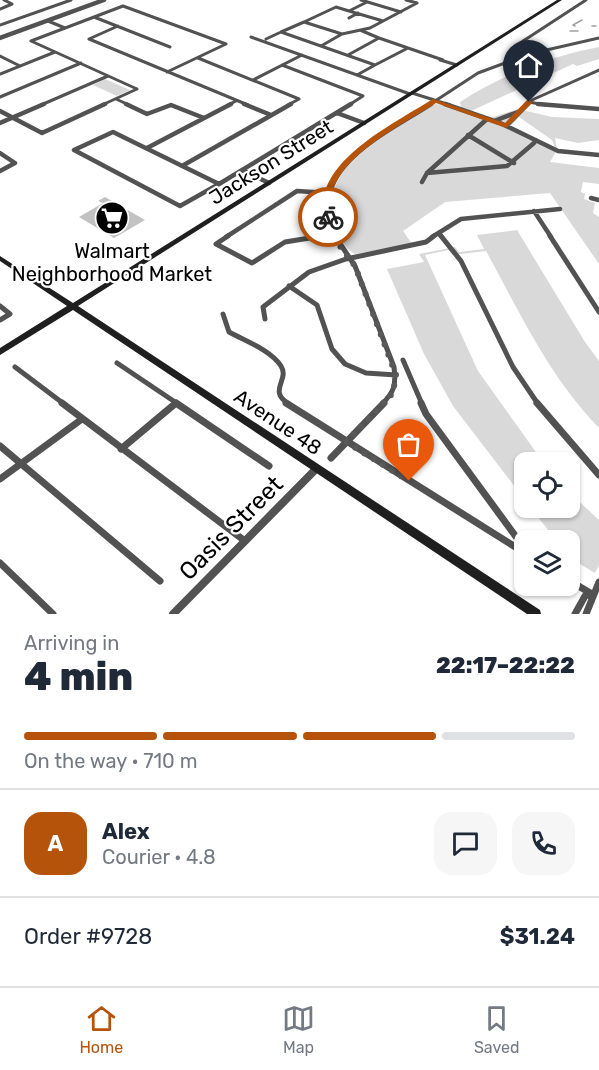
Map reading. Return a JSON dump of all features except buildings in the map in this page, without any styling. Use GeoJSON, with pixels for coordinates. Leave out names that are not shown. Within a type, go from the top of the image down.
{"type":"FeatureCollection","features":[{"type":"Feature","properties":{"kind":"main road","name":"Jackson Street"},"geometry":{"type":"LineString","coordinates":[[0,352],[560,0]]}},
{"type":"Feature","properties":{"kind":"main road","name":"Avenue 48"},"geometry":{"type":"LineString","coordinates":[[0,258],[536,614]]}},
{"type":"Feature","properties":{"kind":"street"},"geometry":{"type":"LineString","coordinates":[[0,9],[12,4],[4,0]]}},
{"type":"Feature","properties":{"kind":"street"},"geometry":{"type":"LineString","coordinates":[[60,0],[65,2]]}},
{"type":"Feature","properties":{"kind":"street"},"geometry":{"type":"LineString","coordinates":[[0,25],[70,0]]}},
{"type":"Feature","properties":{"kind":"street"},"geometry":{"type":"LineString","coordinates":[[0,39],[104,0]]}},
{"type":"Feature","properties":{"kind":"street"},"geometry":{"type":"LineString","coordinates":[[361,0],[401,12]]}},
{"type":"Feature","properties":{"kind":"street"},"geometry":{"type":"LineString","coordinates":[[321,46],[342,34],[383,21],[417,3],[406,0]]}},
{"type":"Feature","properties":{"kind":"street"},"geometry":{"type":"LineString","coordinates":[[529,54],[517,45],[586,0]]}},
{"type":"Feature","properties":{"kind":"street"},"geometry":{"type":"LineString","coordinates":[[349,11],[367,2]]}},
{"type":"Feature","properties":{"kind":"street"},"geometry":{"type":"LineString","coordinates":[[31,41],[123,6],[226,45],[167,72]]}},
{"type":"Feature","properties":{"kind":"street"},"geometry":{"type":"LineString","coordinates":[[264,40],[336,7],[383,21]]}},
{"type":"Feature","properties":{"kind":"street"},"geometry":{"type":"LineString","coordinates":[[349,18],[358,13]]}},
{"type":"Feature","properties":{"kind":"street"},"geometry":{"type":"LineString","coordinates":[[93,17],[170,47]]}},
{"type":"Feature","properties":{"kind":"street"},"geometry":{"type":"LineString","coordinates":[[50,20],[66,27]]}},
{"type":"Feature","properties":{"kind":"street"},"geometry":{"type":"LineString","coordinates":[[304,22],[342,34]]}},
{"type":"Feature","properties":{"kind":"street"},"geometry":{"type":"LineString","coordinates":[[89,39],[118,26]]}},
{"type":"Feature","properties":{"kind":"street"},"geometry":{"type":"LineString","coordinates":[[360,30],[457,64]]}},
{"type":"Feature","properties":{"kind":"street"},"geometry":{"type":"LineString","coordinates":[[279,32],[375,65]]}},
{"type":"Feature","properties":{"kind":"street"},"geometry":{"type":"LineString","coordinates":[[251,37],[494,121],[534,143],[571,154],[599,155]]}},
{"type":"Feature","properties":{"kind":"street"},"geometry":{"type":"LineString","coordinates":[[348,55],[379,38]]}},
{"type":"Feature","properties":{"kind":"street"},"geometry":{"type":"LineString","coordinates":[[331,458],[393,393],[396,375],[351,258],[333,234],[327,216],[328,193],[335,176],[351,157],[478,73],[537,51],[599,38]]}},
{"type":"Feature","properties":{"kind":"street"},"geometry":{"type":"LineString","coordinates":[[89,39],[271,116]]}},
{"type":"Feature","properties":{"kind":"street"},"geometry":{"type":"LineString","coordinates":[[31,41],[137,89]]}},
{"type":"Feature","properties":{"kind":"street"},"geometry":{"type":"LineString","coordinates":[[357,75],[408,48]]}},
{"type":"Feature","properties":{"kind":"street"},"geometry":{"type":"LineString","coordinates":[[0,74],[55,52]]}},
{"type":"Feature","properties":{"kind":"street"},"geometry":{"type":"LineString","coordinates":[[253,80],[302,55]]}},
{"type":"Feature","properties":{"kind":"street"},"geometry":{"type":"LineString","coordinates":[[0,56],[20,66]]}},
{"type":"Feature","properties":{"kind":"street"},"geometry":{"type":"LineString","coordinates":[[182,166],[300,99],[198,58]]}},
{"type":"Feature","properties":{"kind":"street"},"geometry":{"type":"LineString","coordinates":[[0,97],[81,63]]}},
{"type":"Feature","properties":{"kind":"street"},"geometry":{"type":"LineString","coordinates":[[219,184],[111,131],[74,150],[180,206],[219,184],[363,96],[282,65]]}},
{"type":"Feature","properties":{"kind":"street"},"geometry":{"type":"LineString","coordinates":[[506,126],[529,102],[599,70]]}},
{"type":"Feature","properties":{"kind":"street"},"geometry":{"type":"LineString","coordinates":[[0,123],[108,76]]}},
{"type":"Feature","properties":{"kind":"street"},"geometry":{"type":"LineString","coordinates":[[0,111],[42,133],[137,89]]}},
{"type":"Feature","properties":{"kind":"street"},"geometry":{"type":"LineString","coordinates":[[116,99],[147,114],[171,105],[204,118]]}},
{"type":"Feature","properties":{"kind":"street"},"geometry":{"type":"LineString","coordinates":[[147,148],[237,101]]}},
{"type":"Feature","properties":{"kind":"street"},"geometry":{"type":"LineString","coordinates":[[529,102],[553,108],[599,109]]}},
{"type":"Feature","properties":{"kind":"street"},"geometry":{"type":"LineString","coordinates":[[494,121],[520,111]]}},
{"type":"Feature","properties":{"kind":"street"},"geometry":{"type":"LineString","coordinates":[[336,113],[362,124]]}},
{"type":"Feature","properties":{"kind":"street"},"geometry":{"type":"LineString","coordinates":[[422,182],[427,173],[487,119]]}},
{"type":"Feature","properties":{"kind":"street"},"geometry":{"type":"LineString","coordinates":[[468,135],[514,163]]}},
{"type":"Feature","properties":{"kind":"street"},"geometry":{"type":"LineString","coordinates":[[427,173],[507,166],[514,163],[534,143]]}},
{"type":"Feature","properties":{"kind":"street"},"geometry":{"type":"LineString","coordinates":[[0,153],[15,163],[0,171]]}},
{"type":"Feature","properties":{"kind":"street"},"geometry":{"type":"LineString","coordinates":[[243,169],[270,182]]}},
{"type":"Feature","properties":{"kind":"street"},"geometry":{"type":"LineString","coordinates":[[328,193],[297,191],[216,244],[252,263],[285,242],[333,234]]}},
{"type":"Feature","properties":{"kind":"street"},"geometry":{"type":"LineString","coordinates":[[591,198],[599,200]]}},
{"type":"Feature","properties":{"kind":"street"},"geometry":{"type":"LineString","coordinates":[[265,319],[263,307],[309,272],[351,258],[420,244],[461,219],[560,209]]}},
{"type":"Feature","properties":{"kind":"street"},"geometry":{"type":"LineString","coordinates":[[534,211],[599,312]]}},
{"type":"Feature","properties":{"kind":"street"},"geometry":{"type":"LineString","coordinates":[[439,234],[460,260],[509,360],[525,386],[568,442],[599,475]]}},
{"type":"Feature","properties":{"kind":"street"},"geometry":{"type":"LineString","coordinates":[[289,286],[317,306],[332,349],[345,364],[366,373],[396,375]]}},
{"type":"Feature","properties":{"kind":"street"},"geometry":{"type":"LineString","coordinates":[[0,306],[10,314],[0,320]]}},
{"type":"Feature","properties":{"kind":"street"},"geometry":{"type":"LineString","coordinates":[[223,314],[229,332],[275,359],[282,366],[283,376],[278,388],[282,400],[346,442],[514,544]]}},
{"type":"Feature","properties":{"kind":"street"},"geometry":{"type":"LineString","coordinates":[[403,360],[426,414],[514,536]]}},
{"type":"Feature","properties":{"kind":"street"},"geometry":{"type":"LineString","coordinates":[[117,363],[269,466]]}},
{"type":"Feature","properties":{"kind":"street"},"geometry":{"type":"LineString","coordinates":[[15,367],[245,541]]}},
{"type":"Feature","properties":{"kind":"street"},"geometry":{"type":"LineString","coordinates":[[121,448],[176,403]]}},
{"type":"Feature","properties":{"kind":"street"},"geometry":{"type":"LineString","coordinates":[[0,479],[82,419]]}},
{"type":"Feature","properties":{"kind":"street"},"geometry":{"type":"LineString","coordinates":[[0,446],[160,581]]}},
{"type":"Feature","properties":{"kind":"street","name":"Oasis Street"},"geometry":{"type":"LineString","coordinates":[[173,614],[316,469]]}},
{"type":"Feature","properties":{"kind":"street"},"geometry":{"type":"LineString","coordinates":[[0,563],[52,614]]}},
{"type":"Feature","properties":{"kind":"street"},"geometry":{"type":"LineString","coordinates":[[580,583],[596,589]]}},
{"type":"Feature","properties":{"kind":"street"},"geometry":{"type":"LineString","coordinates":[[575,614],[585,596],[596,589]]}},
{"type":"Feature","properties":{"kind":"street"},"geometry":{"type":"LineString","coordinates":[[586,614],[596,589]]}},
{"type":"Feature","properties":{"kind":"shaded area"},"geometry":{"type":"Polygon","coordinates":[[[599,47],[599,59],[577,66],[573,64],[471,111],[490,118],[518,109],[552,117],[599,119],[599,140],[578,143],[555,138],[557,150],[550,162],[599,168],[599,184],[583,182],[581,192],[585,194],[584,199],[595,203],[593,213],[599,217],[599,264],[550,193],[445,202],[403,231],[412,244],[355,254],[345,246],[335,224],[332,203],[337,184],[347,167],[362,151],[435,104],[461,107],[460,102],[510,75],[544,61],[599,47]],[[519,117],[511,126],[555,148],[552,140],[519,117]]]}},
{"type":"Feature","properties":{"kind":"shaded area"},"geometry":{"type":"Polygon","coordinates":[[[105,79],[130,90],[117,96],[93,85],[105,79]]]}},
{"type":"Feature","properties":{"kind":"shaded area"},"geometry":{"type":"Polygon","coordinates":[[[517,230],[599,361],[599,428],[581,408],[550,365],[486,251],[453,255],[449,250],[425,255],[478,371],[536,452],[514,452],[514,486],[453,406],[424,354],[387,269],[424,262],[419,254],[455,247],[459,252],[484,249],[477,235],[517,230]]]}},
{"type":"Feature","properties":{"kind":"shaded area"},"geometry":{"type":"Polygon","coordinates":[[[580,502],[599,520],[599,565],[595,573],[580,564],[580,530],[548,530],[539,518],[580,518],[580,502]]]}},
{"type":"Feature","properties":{"kind":"waterway"},"geometry":{"type":"LineString","coordinates":[[575,26],[573,25],[582,20]]}},
{"type":"Feature","properties":{"kind":"waterway"},"geometry":{"type":"LineString","coordinates":[[570,31],[578,31]]}},
{"type":"Feature","properties":{"kind":"way so far"},"geometry":{"type":"LineString","coordinates":[[328,217],[339,245],[355,266],[396,375],[393,393],[346,442],[409,481]]}},
{"type":"Feature","properties":{"kind":"place","name":"Walmart Neighborhood Market"},"geometry":{"type":"Point","coordinates":[112,218]}},
{"type":"Feature","properties":{"kind":"route"},"geometry":{"type":"LineString","coordinates":[[328,217],[328,193],[332,181],[344,164],[357,152],[435,100],[506,126],[529,102]]}}]}
